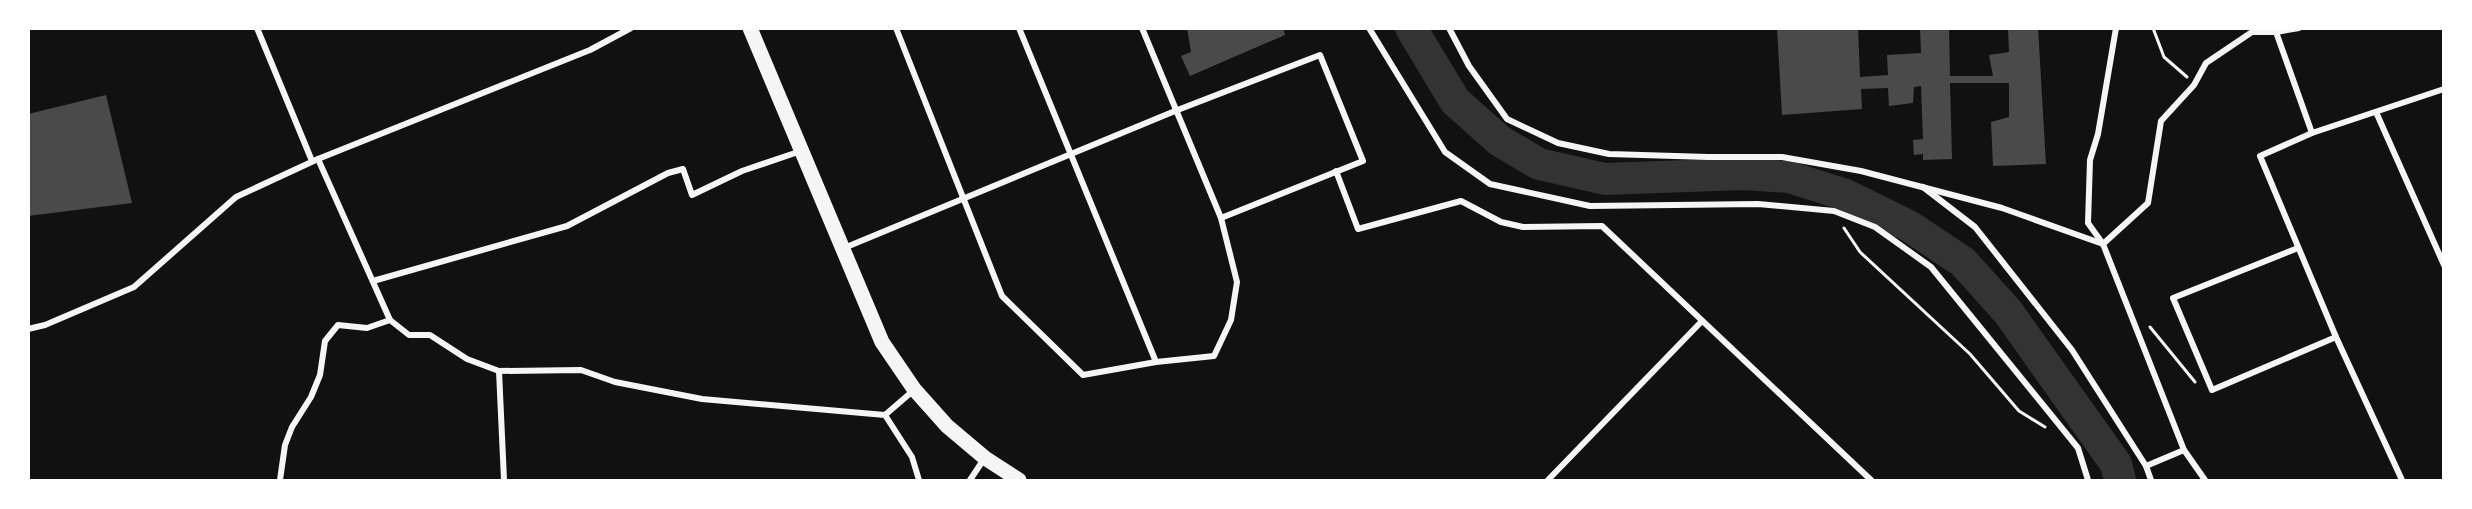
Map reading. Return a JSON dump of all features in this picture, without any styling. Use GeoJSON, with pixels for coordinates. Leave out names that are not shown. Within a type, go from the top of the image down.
{"type":"FeatureCollection","features":[{"type":"Feature","properties":{"kind":"main road"},"geometry":{"type":"LineString","coordinates":[[750,28],[882,342],[914,389],[947,426],[985,458],[1019,480]]}},
{"type":"Feature","properties":{"kind":"street"},"geometry":{"type":"LineString","coordinates":[[257,28],[315,160],[390,320],[409,335],[430,335],[467,359],[499,371],[581,370],[615,382],[702,399],[885,415],[914,389]]}},
{"type":"Feature","properties":{"kind":"street"},"geometry":{"type":"LineString","coordinates":[[28,329],[45,325],[134,287],[236,197],[315,160],[590,50],[631,28]]}},
{"type":"Feature","properties":{"kind":"street"},"geometry":{"type":"LineString","coordinates":[[896,28],[1002,296],[1083,375],[1156,362],[1214,356],[1231,320],[1237,282],[1221,218],[1142,28]]}},
{"type":"Feature","properties":{"kind":"street"},"geometry":{"type":"LineString","coordinates":[[1019,28],[1156,362]]}},
{"type":"Feature","properties":{"kind":"street"},"geometry":{"type":"LineString","coordinates":[[1370,28],[1445,152],[1490,184],[1590,206],[1758,204],[1834,211],[1875,227],[1931,267],[2078,448],[2088,480]]}},
{"type":"Feature","properties":{"kind":"street"},"geometry":{"type":"LineString","coordinates":[[1449,28],[1469,66],[1507,119],[1558,143],[1610,154],[1782,157],[1861,171],[2002,208],[2103,244]]}},
{"type":"Feature","properties":{"kind":"street"},"geometry":{"type":"LineString","coordinates":[[2116,28],[2098,134],[2090,160],[2088,223],[2103,244],[2184,450],[2205,480]]}},
{"type":"Feature","properties":{"kind":"street"},"geometry":{"type":"LineString","coordinates":[[2103,244],[2148,203],[2161,121],[2194,85],[2206,63],[2252,32],[2276,32],[2299,28]]}},
{"type":"Feature","properties":{"kind":"street"},"geometry":{"type":"LineString","coordinates":[[2276,32],[2312,133]]}},
{"type":"Feature","properties":{"kind":"street"},"geometry":{"type":"LineString","coordinates":[[842,249],[1175,111],[1320,55],[1363,161],[1221,218]]}},
{"type":"Feature","properties":{"kind":"street"},"geometry":{"type":"LineString","coordinates":[[2402,480],[2336,337],[2260,156],[2312,133],[2444,89]]}},
{"type":"Feature","properties":{"kind":"street"},"geometry":{"type":"LineString","coordinates":[[2376,112],[2444,265]]}},
{"type":"Feature","properties":{"kind":"street"},"geometry":{"type":"LineString","coordinates":[[373,281],[567,226],[668,173],[683,169],[692,195],[742,171],[801,150]]}},
{"type":"Feature","properties":{"kind":"street"},"geometry":{"type":"LineString","coordinates":[[1336,171],[1358,229],[1461,201],[1501,222],[1523,227],[1602,226],[1871,480]]}},
{"type":"Feature","properties":{"kind":"street"},"geometry":{"type":"LineString","coordinates":[[1920,185],[1975,226],[2072,350],[2146,466],[2151,480]]}},
{"type":"Feature","properties":{"kind":"street"},"geometry":{"type":"LineString","coordinates":[[2298,249],[2173,298],[2212,390],[2336,337]]}},
{"type":"Feature","properties":{"kind":"street"},"geometry":{"type":"LineString","coordinates":[[280,480],[285,445],[292,427],[311,398],[320,375],[324,342],[338,325],[367,328],[390,320]]}},
{"type":"Feature","properties":{"kind":"street"},"geometry":{"type":"LineString","coordinates":[[1548,480],[1702,321]]}},
{"type":"Feature","properties":{"kind":"street"},"geometry":{"type":"LineString","coordinates":[[499,371],[504,480]]}},
{"type":"Feature","properties":{"kind":"street"},"geometry":{"type":"LineString","coordinates":[[885,415],[912,457],[919,480]]}},
{"type":"Feature","properties":{"kind":"street"},"geometry":{"type":"LineString","coordinates":[[2146,466],[2184,450]]}},
{"type":"Feature","properties":{"kind":"street"},"geometry":{"type":"LineString","coordinates":[[970,480],[985,458]]}},
{"type":"Feature","properties":{"kind":"path"},"geometry":{"type":"LineString","coordinates":[[2153,28],[2164,57],[2194,85]]}},
{"type":"Feature","properties":{"kind":"path"},"geometry":{"type":"LineString","coordinates":[[1834,211],[1860,252],[1970,354],[2019,411],[2049,429]]}},
{"type":"Feature","properties":{"kind":"path"},"geometry":{"type":"LineString","coordinates":[[2145,321],[2200,388],[2212,390]]}},
{"type":"Feature","properties":{"kind":"building"},"geometry":{"type":"Polygon","coordinates":[[[1187,28],[1283,28],[1285,35],[1190,76],[1181,56],[1191,52],[1187,28]]]}},
{"type":"Feature","properties":{"kind":"building"},"geometry":{"type":"Polygon","coordinates":[[[1777,28],[1858,28],[1860,77],[1888,75],[1887,55],[1921,53],[1920,28],[1949,28],[1950,76],[1993,76],[1989,55],[2009,52],[2008,28],[2038,28],[2046,164],[1993,166],[1991,122],[2009,117],[2009,83],[1950,83],[1952,159],[1923,160],[1923,154],[1914,155],[1913,140],[1923,139],[1921,86],[1914,87],[1913,103],[1889,106],[1888,88],[1861,89],[1862,109],[1782,115],[1777,28]]]}},
{"type":"Feature","properties":{"kind":"building"},"geometry":{"type":"Polygon","coordinates":[[[106,95],[132,203],[28,216],[28,114],[106,95]]]}},
{"type":"Feature","properties":{"kind":"waterway"},"geometry":{"type":"LineString","coordinates":[[1411,28],[1455,101],[1500,141],[1539,164],[1605,179],[1744,174],[1789,177],[1846,195],[1909,226],[1963,262],[2008,312],[2116,464],[2120,480]]}}]}
